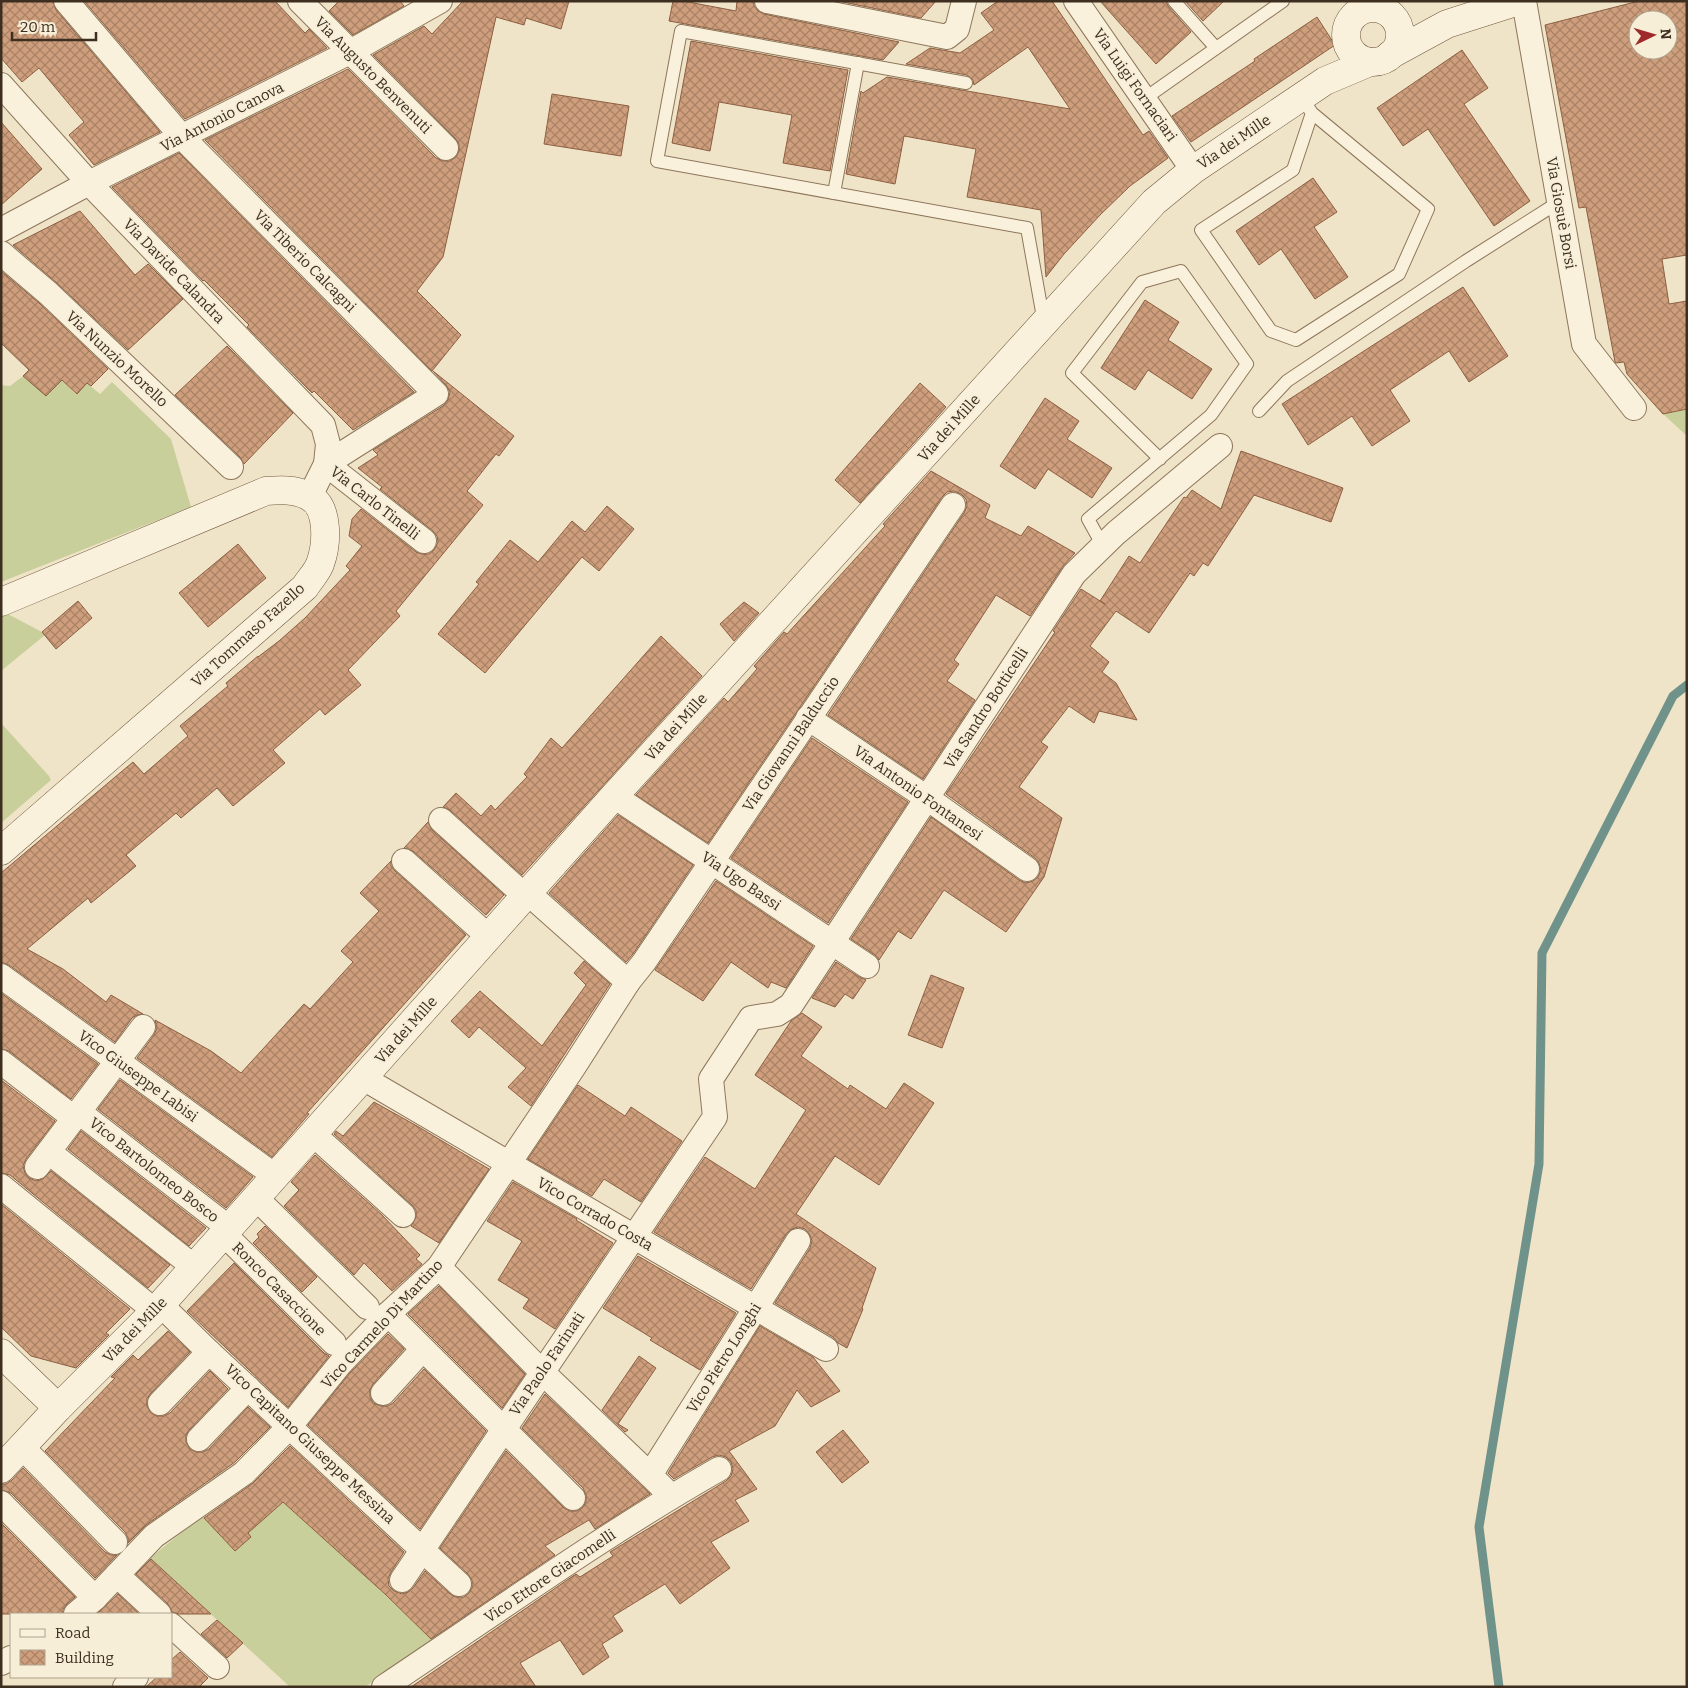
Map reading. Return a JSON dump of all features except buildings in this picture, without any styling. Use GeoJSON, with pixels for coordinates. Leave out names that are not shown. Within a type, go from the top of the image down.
{"type":"FeatureCollection","features":[{"type":"Feature","properties":{"kind":"main road"},"geometry":{"type":"LineString","coordinates":[[1342,1],[1346,37],[1352,52],[1360,58],[1380,58],[1397,46],[1400,35],[1384,11]]}},
{"type":"Feature","properties":{"kind":"main road"},"geometry":{"type":"LineString","coordinates":[[1325,81],[1380,58],[1447,24],[1519,1]]}},
{"type":"Feature","properties":{"kind":"main road"},"geometry":{"type":"LineString","coordinates":[[1325,81],[1341,58],[1349,21],[1358,12],[1368,8],[1384,11],[1416,26],[1447,24]]}},
{"type":"Feature","properties":{"kind":"main road","name":"Via dei Mille"},"geometry":{"type":"LineString","coordinates":[[1,1469],[58,1408],[158,1308],[614,796],[1154,202],[1193,170],[1307,105],[1325,81]]}},
{"type":"Feature","properties":{"kind":"main road"},"geometry":{"type":"LineString","coordinates":[[1,602],[266,491],[286,490],[310,496]]}},
{"type":"Feature","properties":{"kind":"main road","name":"Via Tommaso Fazello"},"geometry":{"type":"LineString","coordinates":[[1,851],[305,586],[319,565],[325,544],[323,515],[310,496]]}},
{"type":"Feature","properties":{"kind":"main road"},"geometry":{"type":"LineString","coordinates":[[1,1353],[58,1408]]}},
{"type":"Feature","properties":{"kind":"street","name":"Via Tiberio Calcagni"},"geometry":{"type":"LineString","coordinates":[[66,1],[182,137],[436,394],[326,464]]}},
{"type":"Feature","properties":{"kind":"street","name":"Via Augusto Benvenuti"},"geometry":{"type":"LineString","coordinates":[[300,1],[446,148]]}},
{"type":"Feature","properties":{"kind":"street","name":"Via Antonio Canova"},"geometry":{"type":"LineString","coordinates":[[1,230],[350,52],[440,1]]}},
{"type":"Feature","properties":{"kind":"street"},"geometry":{"type":"LineString","coordinates":[[767,1],[947,37],[957,29],[964,1]]}},
{"type":"Feature","properties":{"kind":"street","name":"Via Giosuè Borsi"},"geometry":{"type":"LineString","coordinates":[[1524,1],[1584,344],[1634,408]]}},
{"type":"Feature","properties":{"kind":"street","name":"Via Luigi Fornaciari"},"geometry":{"type":"LineString","coordinates":[[1085,5],[1144,99],[1193,170]]}},
{"type":"Feature","properties":{"kind":"street","name":"Via Davide Calandra"},"geometry":{"type":"LineString","coordinates":[[1,85],[89,184],[323,425],[328,444],[326,464]]}},
{"type":"Feature","properties":{"kind":"street","name":"Via Nunzio Morello"},"geometry":{"type":"LineString","coordinates":[[1,253],[48,293],[231,467]]}},
{"type":"Feature","properties":{"kind":"street","name":"Via Sandro Botticelli"},"geometry":{"type":"LineString","coordinates":[[791,1005],[1074,574],[1116,532],[1220,446]]}},
{"type":"Feature","properties":{"kind":"street"},"geometry":{"type":"LineString","coordinates":[[310,496],[326,464]]}},
{"type":"Feature","properties":{"kind":"street","name":"Via Carlo Tinelli"},"geometry":{"type":"LineString","coordinates":[[326,464],[424,541]]}},
{"type":"Feature","properties":{"kind":"street","name":"Via Giovanni Balduccio"},"geometry":{"type":"LineString","coordinates":[[628,982],[644,962],[953,504]]}},
{"type":"Feature","properties":{"kind":"street","name":"Via Antonio Fontanesi"},"geometry":{"type":"LineString","coordinates":[[808,718],[927,798],[1026,870]]}},
{"type":"Feature","properties":{"kind":"street","name":"Via Ugo Bassi"},"geometry":{"type":"LineString","coordinates":[[614,796],[867,966]]}},
{"type":"Feature","properties":{"kind":"street"},"geometry":{"type":"LineString","coordinates":[[441,820],[628,982]]}},
{"type":"Feature","properties":{"kind":"street"},"geometry":{"type":"LineString","coordinates":[[404,860],[489,936]]}},
{"type":"Feature","properties":{"kind":"street","name":"Vico Giuseppe Labisi"},"geometry":{"type":"LineString","coordinates":[[1,976],[275,1176]]}},
{"type":"Feature","properties":{"kind":"street","name":"Vico Carmelo Di Martino"},"geometry":{"type":"LineString","coordinates":[[77,1613],[95,1598],[154,1536],[244,1473],[290,1426],[340,1364],[377,1311],[439,1267],[628,982]]}},
{"type":"Feature","properties":{"kind":"street","name":"Via Paolo Farinati"},"geometry":{"type":"LineString","coordinates":[[402,1580],[714,1117],[711,1079],[750,1018],[777,1014],[791,1005]]}},
{"type":"Feature","properties":{"kind":"street"},"geometry":{"type":"LineString","coordinates":[[143,1027],[43,1160],[194,1266]]}},
{"type":"Feature","properties":{"kind":"street","name":"Vico Bartolomeo Bosco"},"geometry":{"type":"LineString","coordinates":[[1,1062],[77,1115],[226,1231]]}},
{"type":"Feature","properties":{"kind":"street","name":"Vico Corrado Costa"},"geometry":{"type":"LineString","coordinates":[[363,1078],[826,1349]]}},
{"type":"Feature","properties":{"kind":"street"},"geometry":{"type":"LineString","coordinates":[[313,1134],[403,1215]]}},
{"type":"Feature","properties":{"kind":"street","name":"Vico Capitano Giuseppe Messina"},"geometry":{"type":"LineString","coordinates":[[1,1186],[158,1308],[209,1352],[459,1584]]}},
{"type":"Feature","properties":{"kind":"street"},"geometry":{"type":"LineString","coordinates":[[256,1198],[377,1311],[422,1350],[573,1498]]}},
{"type":"Feature","properties":{"kind":"street","name":"Ronco Casaccione"},"geometry":{"type":"LineString","coordinates":[[226,1231],[334,1343]]}},
{"type":"Feature","properties":{"kind":"street","name":"Vico Pietro Longhi"},"geometry":{"type":"LineString","coordinates":[[650,1475],[798,1240]]}},
{"type":"Feature","properties":{"kind":"street"},"geometry":{"type":"LineString","coordinates":[[439,1267],[542,1372],[671,1496]]}},
{"type":"Feature","properties":{"kind":"street"},"geometry":{"type":"LineString","coordinates":[[383,1393],[422,1350]]}},
{"type":"Feature","properties":{"kind":"street"},"geometry":{"type":"LineString","coordinates":[[160,1403],[209,1352]]}},
{"type":"Feature","properties":{"kind":"street"},"geometry":{"type":"LineString","coordinates":[[198,1439],[248,1388]]}},
{"type":"Feature","properties":{"kind":"street"},"geometry":{"type":"LineString","coordinates":[[22,1447],[115,1542]]}},
{"type":"Feature","properties":{"kind":"street","name":"Vico Ettore Giacomelli"},"geometry":{"type":"LineString","coordinates":[[384,1687],[610,1535],[671,1496],[719,1469]]}},
{"type":"Feature","properties":{"kind":"street"},"geometry":{"type":"LineString","coordinates":[[1,1503],[95,1598]]}},
{"type":"Feature","properties":{"kind":"street"},"geometry":{"type":"LineString","coordinates":[[117,1575],[158,1613]]}},
{"type":"Feature","properties":{"kind":"street"},"geometry":{"type":"LineString","coordinates":[[175,1635],[217,1667]]}},
{"type":"Feature","properties":{"kind":"street"},"geometry":{"type":"LineString","coordinates":[[125,1687],[135,1678]]}},
{"type":"Feature","properties":{"kind":"lane"},"geometry":{"type":"LineString","coordinates":[[1174,1],[1216,48]]}},
{"type":"Feature","properties":{"kind":"lane"},"geometry":{"type":"LineString","coordinates":[[1144,99],[1279,2]]}},
{"type":"Feature","properties":{"kind":"lane"},"geometry":{"type":"LineString","coordinates":[[966,83],[681,30],[657,160],[1027,228],[1044,323]]}},
{"type":"Feature","properties":{"kind":"lane"},"geometry":{"type":"LineString","coordinates":[[834,193],[858,63]]}},
{"type":"Feature","properties":{"kind":"lane"},"geometry":{"type":"LineString","coordinates":[[1307,105],[1428,209],[1399,274],[1296,340],[1271,331],[1201,230],[1293,170],[1307,105]]}},
{"type":"Feature","properties":{"kind":"lane"},"geometry":{"type":"LineString","coordinates":[[1259,411],[1287,381],[1559,202]]}},
{"type":"Feature","properties":{"kind":"lane"},"geometry":{"type":"LineString","coordinates":[[1102,546],[1088,519],[1211,415],[1247,364],[1181,270],[1142,282],[1072,373],[1160,458]]}},
{"type":"Feature","properties":{"kind":"green space"},"geometry":{"type":"Polygon","coordinates":[[[23,376],[46,396],[62,380],[76,394],[87,383],[100,394],[112,382],[171,439],[191,507],[1,582],[1,385],[10,386],[23,376]]]}},
{"type":"Feature","properties":{"kind":"green space"},"geometry":{"type":"Polygon","coordinates":[[[1687,409],[1687,436],[1663,414],[1687,409]]]}},
{"type":"Feature","properties":{"kind":"green space"},"geometry":{"type":"Polygon","coordinates":[[[4,612],[45,635],[1,671],[1,613],[4,612]]]}},
{"type":"Feature","properties":{"kind":"green space"},"geometry":{"type":"Polygon","coordinates":[[[1,723],[51,780],[1,823],[1,723]]]}},
{"type":"Feature","properties":{"kind":"green space"},"geometry":{"type":"Polygon","coordinates":[[[282,1501],[433,1640],[365,1687],[290,1687],[150,1558],[202,1516],[236,1550],[251,1537],[248,1533],[282,1501]]]}},
{"type":"Feature","properties":{"kind":"waterway"},"geometry":{"type":"LineString","coordinates":[[1499,1687],[1479,1527],[1539,1164],[1542,953],[1673,696],[1687,685]]}}]}
